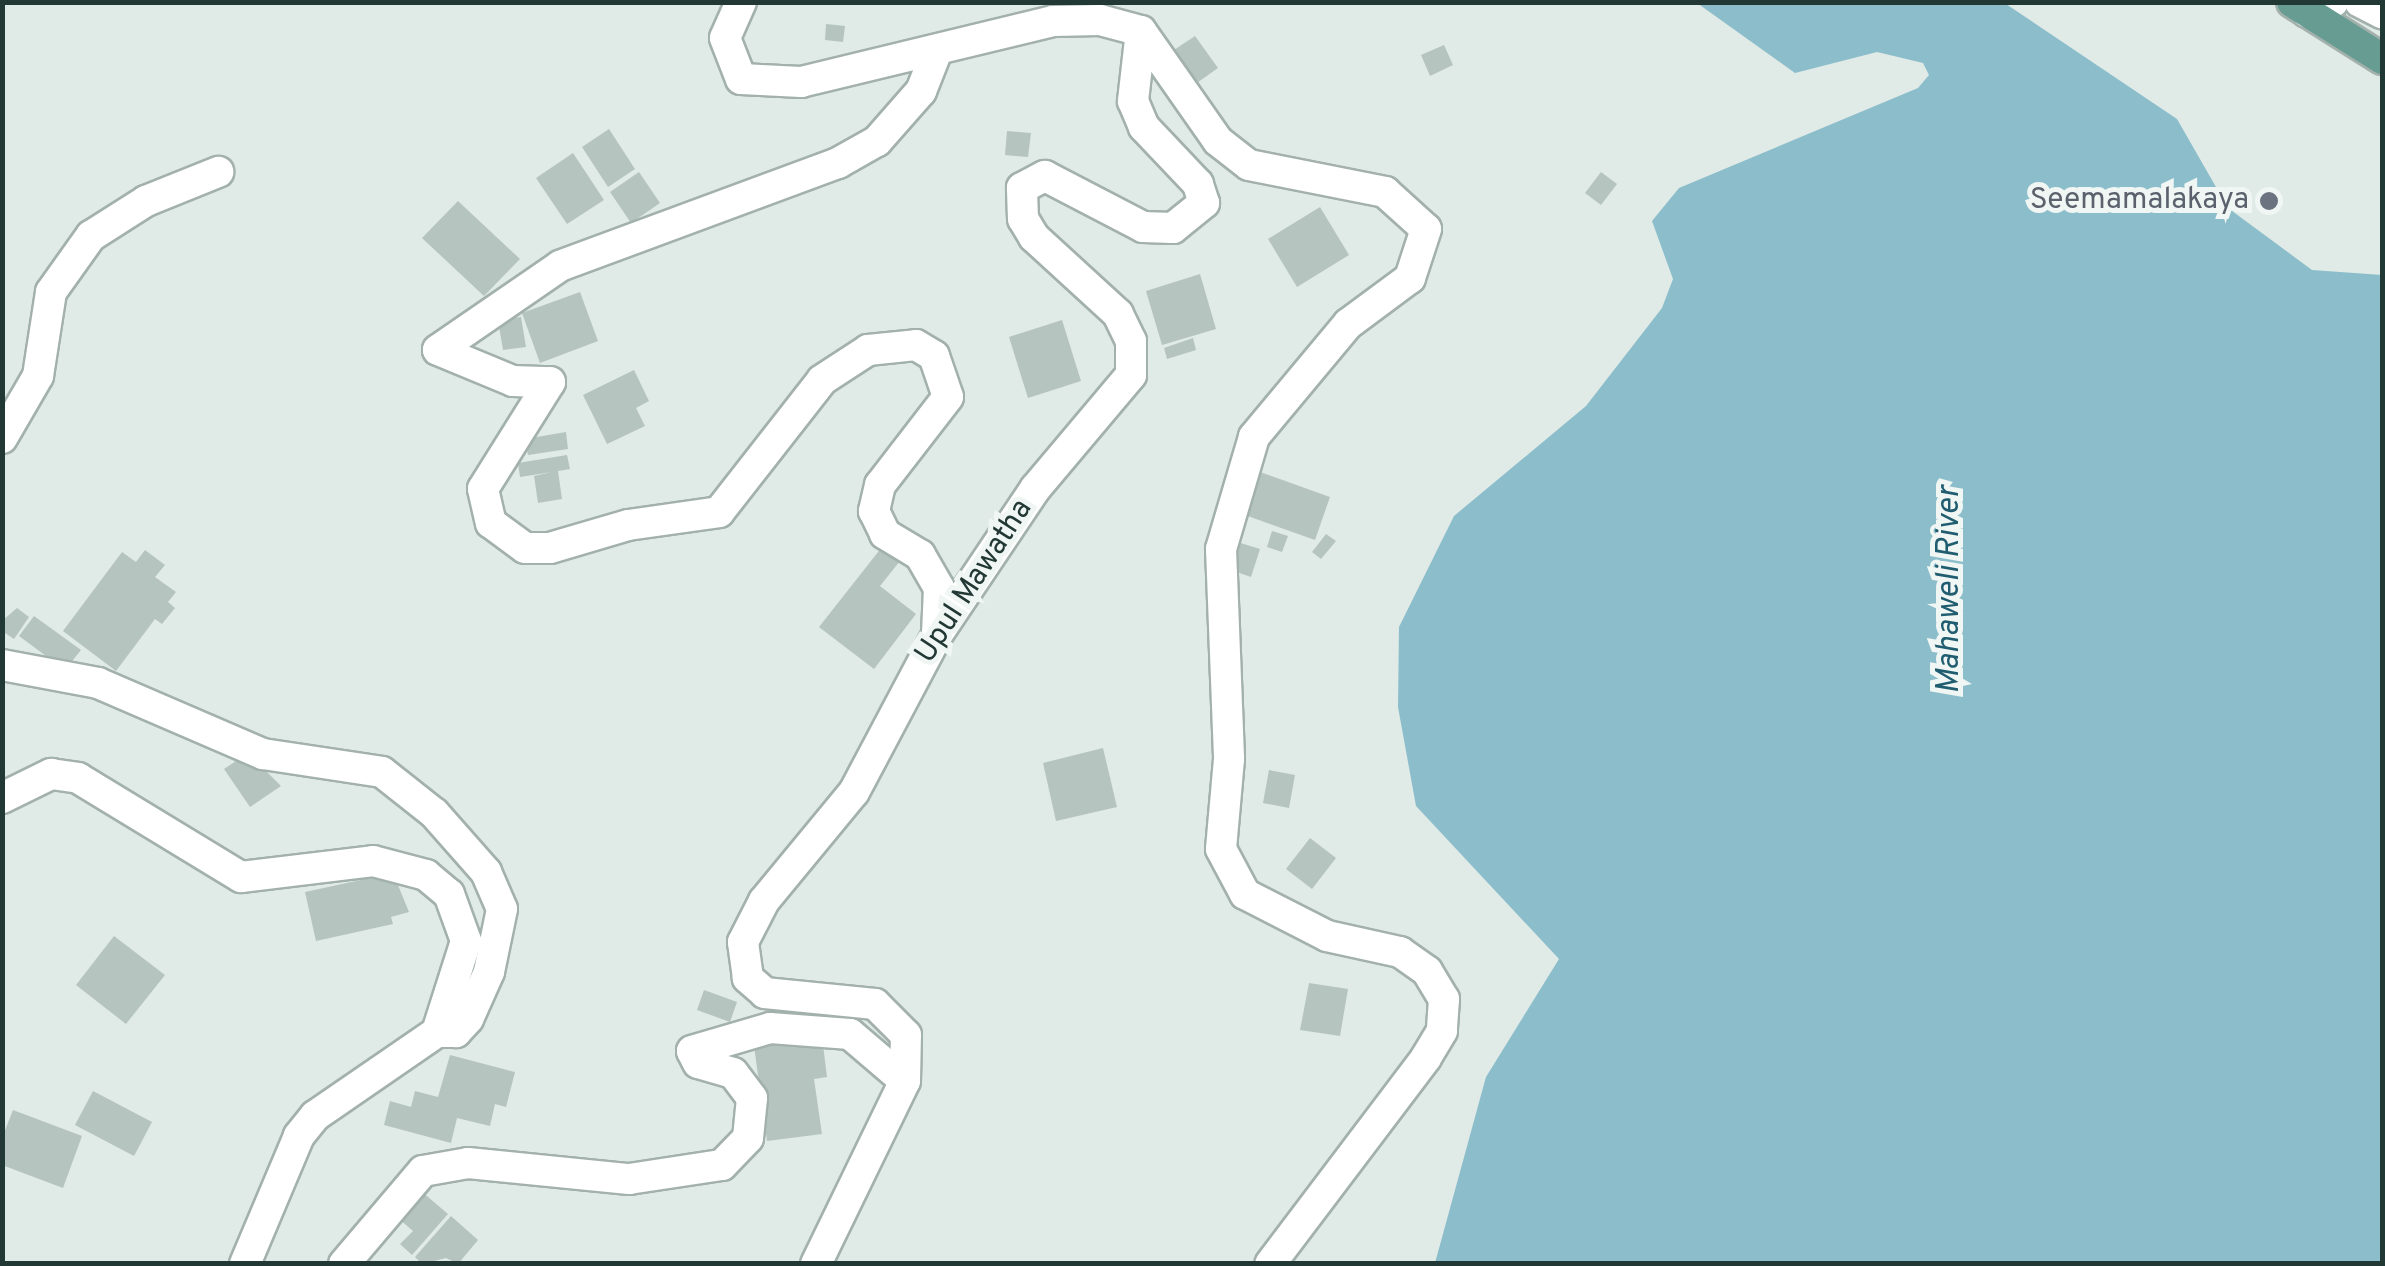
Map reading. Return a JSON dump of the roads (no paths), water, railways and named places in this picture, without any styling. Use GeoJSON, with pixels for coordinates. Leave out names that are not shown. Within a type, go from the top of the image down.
{"type":"FeatureCollection","features":[{"type":"Feature","properties":{"kind":"main road"},"geometry":{"type":"LineString","coordinates":[[2310,6],[2382,60]]}},
{"type":"Feature","properties":{"kind":"street"},"geometry":{"type":"LineString","coordinates":[[741,2],[726,38],[741,79],[801,82],[936,53],[1053,21],[1100,20],[1141,31],[1218,141],[1249,165],[1385,192],[1426,229],[1410,278],[1348,324],[1254,436],[1221,550],[1229,759],[1221,849],[1245,894],[1327,936],[1400,952],[1427,971],[1444,999],[1442,1031],[1426,1058],[1270,1264]]}},
{"type":"Feature","properties":{"kind":"street"},"geometry":{"type":"LineString","coordinates":[[2360,2],[2382,13]]}},
{"type":"Feature","properties":{"kind":"street","name":"Upul Mawatha"},"geometry":{"type":"LineString","coordinates":[[816,1264],[906,1081],[906,1035],[875,1004],[765,993],[748,978],[743,942],[764,901],[854,792],[937,634],[1035,489],[1131,375],[1131,340],[1118,314],[1034,237],[1023,219],[1022,188],[1045,176],[1143,228],[1173,228],[1204,203],[1198,184],[1144,127],[1133,101],[1141,31]]}},
{"type":"Feature","properties":{"kind":"street"},"geometry":{"type":"LineString","coordinates":[[936,53],[920,91],[876,141],[838,162],[560,266],[438,350],[514,381],[550,382],[483,489],[491,523],[526,548],[550,548],[628,525],[720,512],[822,380],[868,350],[916,344],[934,356],[948,398],[880,485],[874,511],[885,534],[920,555],[939,588],[937,634]]}},
{"type":"Feature","properties":{"kind":"street"},"geometry":{"type":"LineString","coordinates":[[2,438],[38,376],[51,292],[91,236],[146,201],[218,172]]}},
{"type":"Feature","properties":{"kind":"street"},"geometry":{"type":"LineString","coordinates":[[2,666],[98,683],[264,754],[382,772],[434,813],[486,872],[502,909],[490,972],[468,1020],[456,1032],[437,1032],[315,1116],[299,1136],[245,1264]]}},
{"type":"Feature","properties":{"kind":"street"},"geometry":{"type":"LineString","coordinates":[[2,798],[52,774],[78,778],[241,876],[373,861],[426,874],[449,894],[466,942],[437,1032]]}},
{"type":"Feature","properties":{"kind":"street"},"geometry":{"type":"LineString","coordinates":[[344,1264],[423,1172],[468,1162],[629,1179],[722,1165],[748,1138],[752,1098],[733,1073],[698,1063],[692,1051],[770,1028],[850,1034],[906,1081]]}},
{"type":"Feature","properties":{"kind":"water","name":"Mahaweli River"},"geometry":{"type":"Polygon","coordinates":[[[2003,2],[2177,119],[2228,208],[2312,270],[2382,275],[2382,1263],[1435,1263],[1486,1077],[1559,959],[1416,806],[1398,707],[1399,627],[1454,516],[1586,406],[1662,308],[1673,279],[1652,221],[1679,188],[1918,88],[1929,75],[1923,63],[1877,52],[1795,73],[1697,3],[2003,2]]]}},
{"type":"Feature","properties":{"kind":"place","name":"Seemamalakaya"},"geometry":{"type":"Point","coordinates":[2269,201]}}]}
